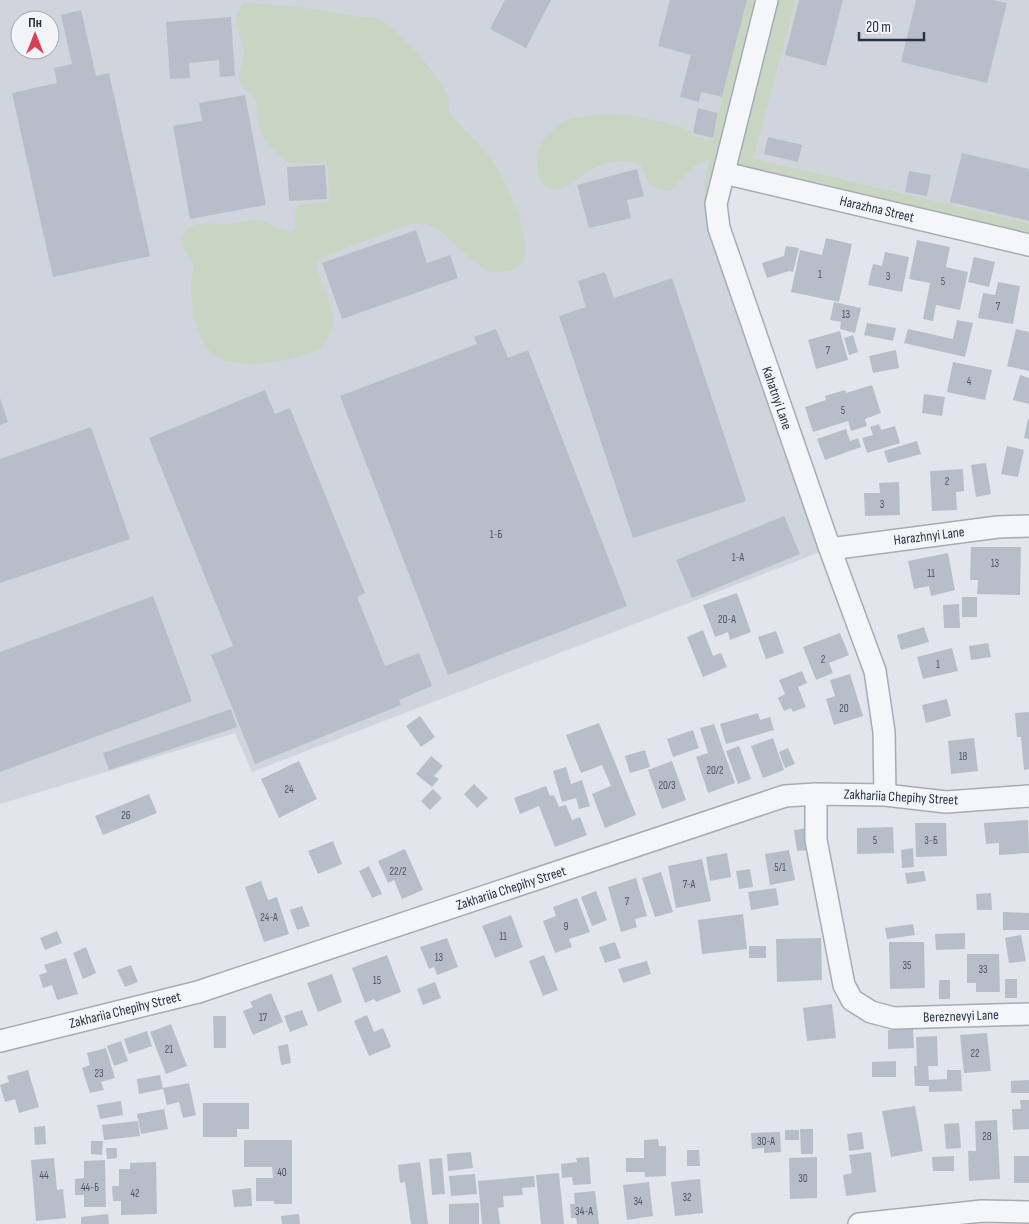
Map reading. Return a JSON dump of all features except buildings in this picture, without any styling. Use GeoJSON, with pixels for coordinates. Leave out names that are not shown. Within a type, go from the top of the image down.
{"type":"FeatureCollection","features":[{"type":"Feature","properties":{"kind":"street","name":"Kahatnyi Lane"},"geometry":{"type":"LineString","coordinates":[[767,0],[716,204],[719,228],[830,549],[875,671],[884,732],[885,795]]}},
{"type":"Feature","properties":{"kind":"street","name":"Harazhna Street"},"geometry":{"type":"LineString","coordinates":[[724,172],[1029,245]]}},
{"type":"Feature","properties":{"kind":"street","name":"Harazhnyi Lane"},"geometry":{"type":"LineString","coordinates":[[830,549],[998,527],[1029,526]]}},
{"type":"Feature","properties":{"kind":"street","name":"Zakhariia Chepihy Street"},"geometry":{"type":"LineString","coordinates":[[0,1041],[198,992],[785,796],[816,794],[885,795],[946,802],[1029,796]]}},
{"type":"Feature","properties":{"kind":"street","name":"Bereznevyi Lane"},"geometry":{"type":"LineString","coordinates":[[816,794],[816,840],[844,985],[852,1000],[871,1012],[894,1018],[1029,1014]]}},
{"type":"Feature","properties":{"kind":"street"},"geometry":{"type":"LineString","coordinates":[[859,1224],[982,1211],[1029,1212]]}},
{"type":"Feature","properties":{"kind":"shaded area"},"geometry":{"type":"Polygon","coordinates":[[[0,0],[747,0],[722,97],[705,179],[823,551],[252,772],[235,733],[0,804],[0,0]]]}},
{"type":"Feature","properties":{"kind":"shaded area"},"geometry":{"type":"Polygon","coordinates":[[[796,0],[1029,0],[1029,223],[754,158],[796,0]]]}},
{"type":"Feature","properties":{"kind":"green space"},"geometry":{"type":"Polygon","coordinates":[[[747,0],[759,0],[710,194],[823,551],[704,208],[705,179],[709,160],[688,170],[674,189],[665,191],[650,185],[641,165],[627,161],[604,164],[590,170],[569,186],[560,189],[544,185],[540,180],[537,167],[537,160],[545,138],[562,123],[585,116],[613,114],[641,117],[684,128],[693,136],[713,140],[747,0]]]}},
{"type":"Feature","properties":{"kind":"green space"},"geometry":{"type":"Polygon","coordinates":[[[775,0],[796,0],[754,158],[1029,223],[1029,240],[743,170],[738,165],[737,158],[775,0]]]}},
{"type":"Feature","properties":{"kind":"green space"},"geometry":{"type":"Polygon","coordinates":[[[244,3],[312,9],[356,17],[373,17],[384,22],[405,40],[428,66],[444,89],[449,102],[450,113],[483,149],[507,187],[514,202],[523,232],[524,261],[512,270],[488,272],[441,231],[427,224],[410,224],[320,258],[316,265],[333,314],[333,320],[329,336],[318,350],[284,360],[249,364],[226,361],[217,357],[209,350],[197,328],[194,314],[191,287],[194,265],[181,244],[187,229],[206,223],[233,224],[254,220],[293,231],[297,226],[295,215],[300,204],[326,202],[329,199],[328,168],[325,162],[294,164],[285,161],[264,140],[256,103],[252,94],[246,91],[239,80],[244,52],[236,21],[239,9],[244,3]]]}}]}
